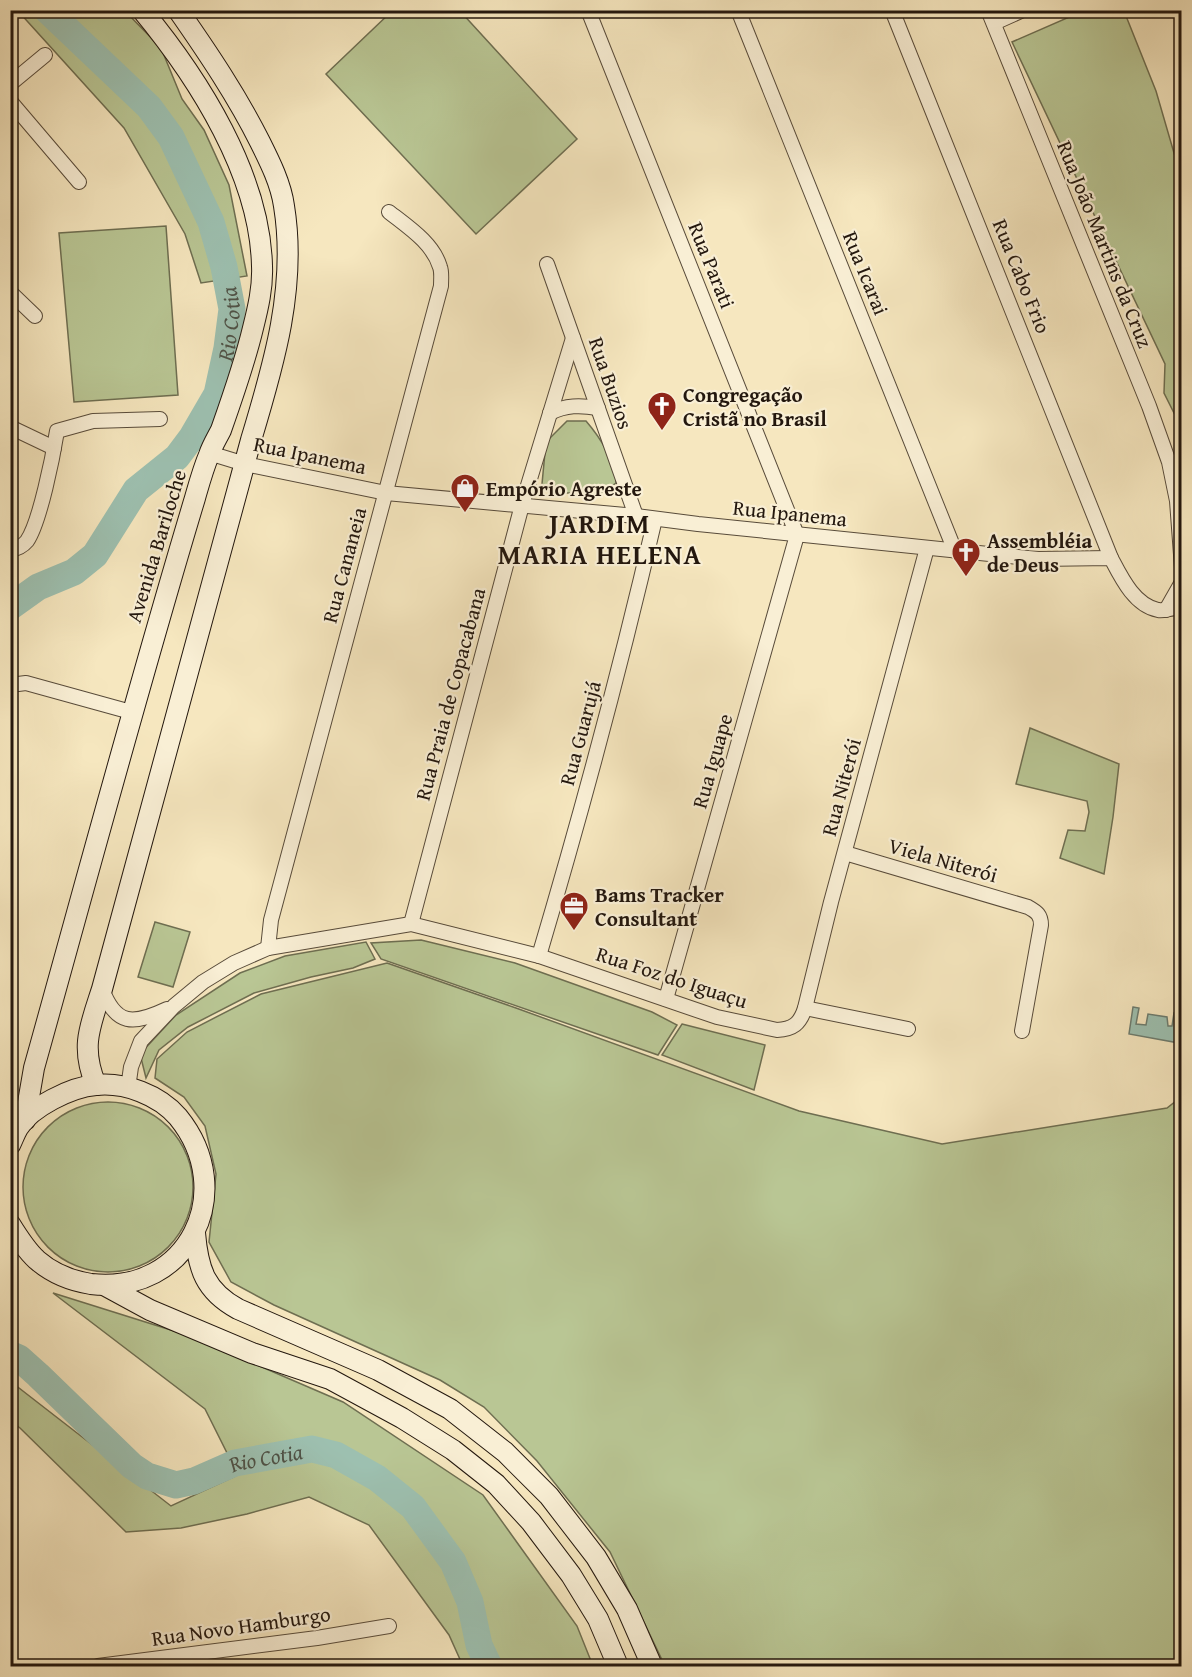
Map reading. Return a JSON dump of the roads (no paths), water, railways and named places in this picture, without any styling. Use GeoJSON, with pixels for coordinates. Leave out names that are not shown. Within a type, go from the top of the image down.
{"type":"FeatureCollection","features":[{"type":"Feature","properties":{"kind":"main road","name":"Avenida Bariloche"},"geometry":{"type":"LineString","coordinates":[[16,1130],[28,1095],[131,712],[209,453],[219,434],[244,363],[260,302],[262,267],[258,231],[243,173],[230,143],[198,88],[167,40],[142,10]]}},
{"type":"Feature","properties":{"kind":"main road"},"geometry":{"type":"LineString","coordinates":[[96,1085],[90,1070],[86,1042],[89,1028],[102,989],[269,383],[283,323],[287,246],[284,206],[273,168],[244,110],[178,10]]}},
{"type":"Feature","properties":{"kind":"main road"},"geometry":{"type":"LineString","coordinates":[[16,1130],[65,1092],[96,1085],[128,1088],[153,1097],[174,1113],[190,1133],[201,1157],[205,1182],[202,1208],[195,1233],[197,1260],[203,1277],[223,1301],[238,1310],[378,1370],[450,1408],[505,1452],[549,1496],[596,1557],[627,1609],[652,1666]]}},
{"type":"Feature","properties":{"kind":"main road"},"geometry":{"type":"LineString","coordinates":[[10,1224],[22,1244],[39,1261],[58,1274],[81,1282],[104,1285],[131,1282],[156,1271],[178,1255],[195,1233]]}},
{"type":"Feature","properties":{"kind":"main road"},"geometry":{"type":"LineString","coordinates":[[104,1285],[150,1310],[252,1353],[330,1379],[402,1418],[453,1450],[496,1484],[531,1522],[572,1575],[598,1619],[618,1666]]}},
{"type":"Feature","properties":{"kind":"street","name":"Rua Parati"},"geometry":{"type":"LineString","coordinates":[[588,10],[797,535]]}},
{"type":"Feature","properties":{"kind":"street","name":"Rua Icarai"},"geometry":{"type":"LineString","coordinates":[[738,10],[955,551]]}},
{"type":"Feature","properties":{"kind":"street","name":"Rua Cabo Frio"},"geometry":{"type":"LineString","coordinates":[[892,10],[1111,558]]}},
{"type":"Feature","properties":{"kind":"street"},"geometry":{"type":"LineString","coordinates":[[991,17],[1023,10]]}},
{"type":"Feature","properties":{"kind":"street","name":"Rua João Martins da Cruz"},"geometry":{"type":"LineString","coordinates":[[991,17],[1149,406],[1169,462],[1177,501],[1182,568]]}},
{"type":"Feature","properties":{"kind":"street"},"geometry":{"type":"LineString","coordinates":[[10,84],[45,55]]}},
{"type":"Feature","properties":{"kind":"street"},"geometry":{"type":"LineString","coordinates":[[10,101],[79,182]]}},
{"type":"Feature","properties":{"kind":"street","name":"Rua Cananeia"},"geometry":{"type":"LineString","coordinates":[[268,948],[271,920],[441,285],[441,269],[434,252],[419,236],[389,212]]}},
{"type":"Feature","properties":{"kind":"street","name":"Rua Buzios"},"geometry":{"type":"LineString","coordinates":[[547,264],[636,516]]}},
{"type":"Feature","properties":{"kind":"street"},"geometry":{"type":"LineString","coordinates":[[10,292],[35,316]]}},
{"type":"Feature","properties":{"kind":"street","name":"Rua Praia de Copacabana"},"geometry":{"type":"LineString","coordinates":[[411,924],[522,505],[573,338]]}},
{"type":"Feature","properties":{"kind":"street"},"geometry":{"type":"LineString","coordinates":[[550,413],[572,406],[598,408]]}},
{"type":"Feature","properties":{"kind":"street"},"geometry":{"type":"LineString","coordinates":[[10,550],[20,548],[31,531],[57,431],[93,421],[160,419]]}},
{"type":"Feature","properties":{"kind":"street"},"geometry":{"type":"LineString","coordinates":[[10,427],[54,448]]}},
{"type":"Feature","properties":{"kind":"street","name":"Rua Ipanema"},"geometry":{"type":"LineString","coordinates":[[209,453],[245,464],[386,493],[636,516],[1038,559],[1111,558]]}},
{"type":"Feature","properties":{"kind":"street","name":"Rua Guarujá"},"geometry":{"type":"LineString","coordinates":[[539,956],[625,647],[655,519]]}},
{"type":"Feature","properties":{"kind":"street","name":"Rua Iguape"},"geometry":{"type":"LineString","coordinates":[[666,999],[797,535]]}},
{"type":"Feature","properties":{"kind":"street","name":"Rua Niterói"},"geometry":{"type":"LineString","coordinates":[[786,1029],[795,1026],[801,1020],[805,1008],[831,902],[927,548]]}},
{"type":"Feature","properties":{"kind":"street"},"geometry":{"type":"LineString","coordinates":[[1111,558],[1126,585],[1147,606],[1157,610],[1182,606]]}},
{"type":"Feature","properties":{"kind":"street"},"geometry":{"type":"LineString","coordinates":[[1166,610],[1182,582]]}},
{"type":"Feature","properties":{"kind":"street"},"geometry":{"type":"LineString","coordinates":[[10,685],[26,683],[131,712]]}},
{"type":"Feature","properties":{"kind":"street","name":"Viela Niterói"},"geometry":{"type":"LineString","coordinates":[[845,853],[1029,907],[1041,918],[1022,1031]]}},
{"type":"Feature","properties":{"kind":"street","name":"Rua Foz do Iguaçu"},"geometry":{"type":"LineString","coordinates":[[128,1088],[130,1067],[141,1041],[174,1006],[203,982],[234,963],[268,948],[411,924],[539,956],[717,1017],[777,1030],[786,1029]]}},
{"type":"Feature","properties":{"kind":"street","name":"Rua Foz do Iguaçu"},"geometry":{"type":"LineString","coordinates":[[102,989],[114,1012],[129,1020],[153,1016],[174,1006]]}},
{"type":"Feature","properties":{"kind":"street"},"geometry":{"type":"LineString","coordinates":[[805,1008],[908,1029]]}},
{"type":"Feature","properties":{"kind":"street","name":"Rua Novo Hamburgo"},"geometry":{"type":"LineString","coordinates":[[98,1666],[390,1626]]}},
{"type":"Feature","properties":{"kind":"waterway","name":"Rio Cotia"},"geometry":{"type":"LineString","coordinates":[[10,607],[38,587],[74,572],[95,555],[136,490],[177,457],[192,437],[217,394],[227,348],[232,309],[224,267],[211,222],[171,137],[149,107],[47,10]]}},
{"type":"Feature","properties":{"kind":"waterway","name":"Rio Cotia"},"geometry":{"type":"LineString","coordinates":[[10,1354],[19,1358],[132,1466],[147,1476],[176,1485],[194,1481],[235,1463],[312,1449],[336,1455],[377,1478],[413,1507],[453,1562],[470,1602],[479,1645],[489,1666]]}},
{"type":"Feature","properties":{"kind":"place","name":"Congregação Cristã no Brasil"},"geometry":{"type":"Point","coordinates":[662,432]}},
{"type":"Feature","properties":{"kind":"place","name":"Empório Agreste"},"geometry":{"type":"Point","coordinates":[465,514]}},
{"type":"Feature","properties":{"kind":"place","name":"Assembléia de Deus"},"geometry":{"type":"Point","coordinates":[966,578]}},
{"type":"Feature","properties":{"kind":"place","name":"Bams Tracker Consultant"},"geometry":{"type":"Point","coordinates":[574,932]}},
{"type":"Feature","properties":{"kind":"district","name":"JARDIM MARIA HELENA"},"geometry":{"type":"Point","coordinates":[600,538]}}]}
